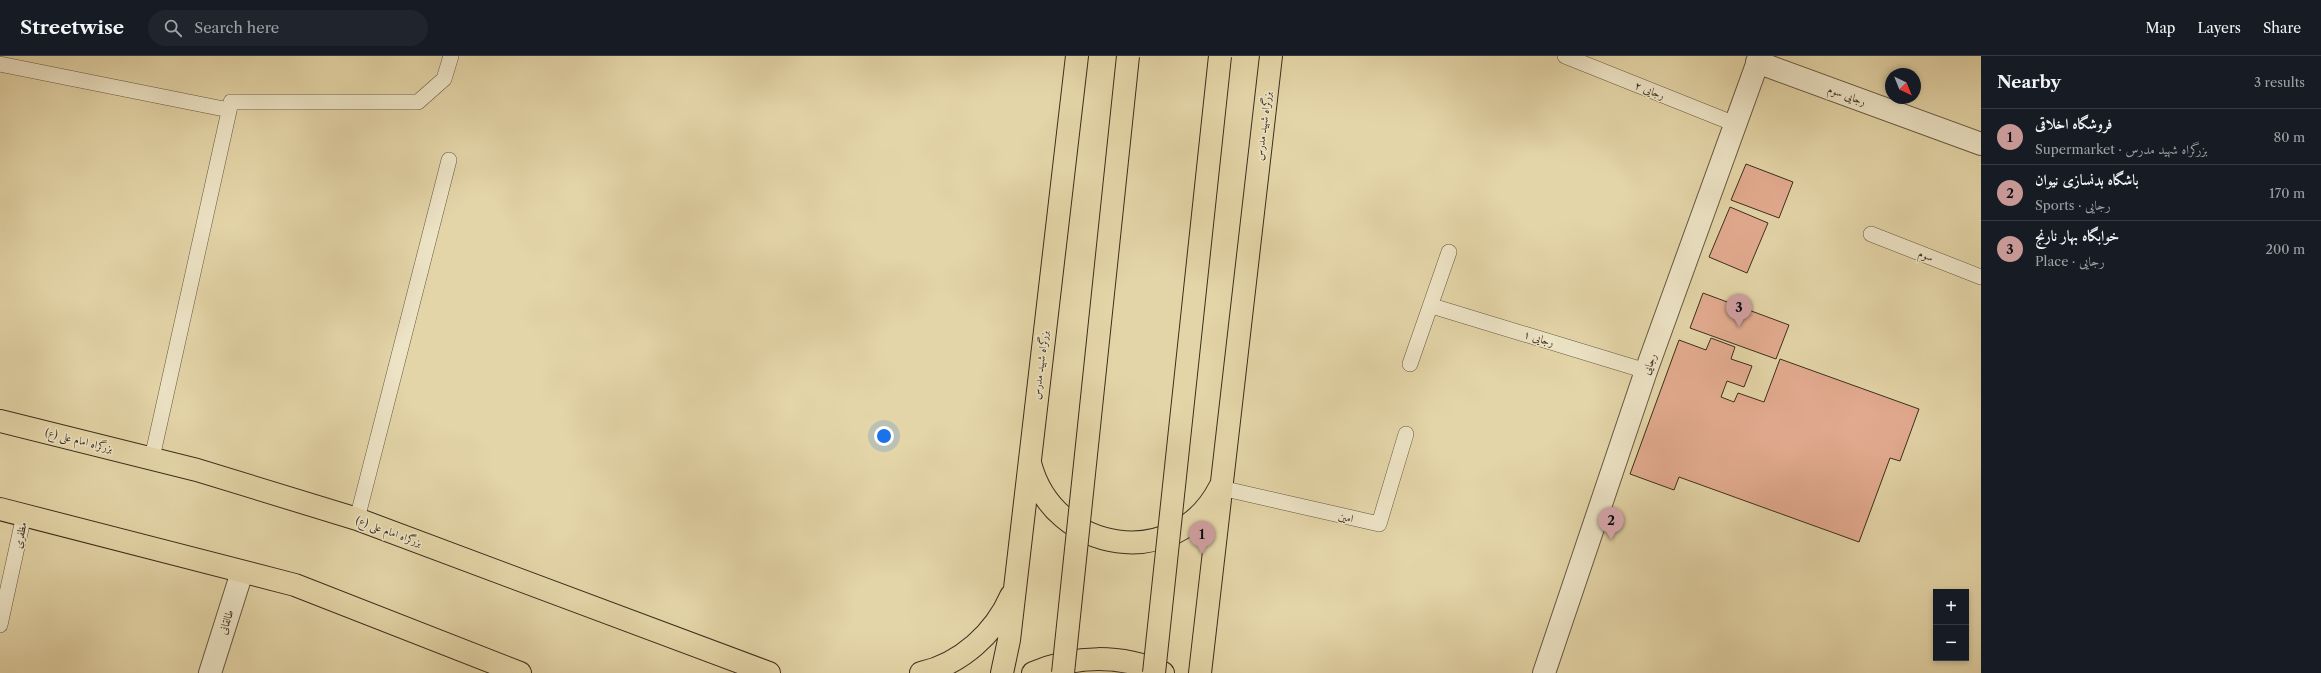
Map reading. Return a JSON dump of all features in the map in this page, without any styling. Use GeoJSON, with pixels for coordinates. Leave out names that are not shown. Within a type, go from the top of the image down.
{"type":"FeatureCollection","features":[{"type":"Feature","properties":{"kind":"highway","name":"بزرگراه شهید مدرس"},"geometry":{"type":"LineString","coordinates":[[1002,673],[1008,651],[1029,458],[1077,56]]}},
{"type":"Feature","properties":{"kind":"highway"},"geometry":{"type":"LineString","coordinates":[[1063,673],[1128,56]]}},
{"type":"Feature","properties":{"kind":"highway"},"geometry":{"type":"LineString","coordinates":[[1154,673],[1220,56]]}},
{"type":"Feature","properties":{"kind":"highway","name":"بزرگراه شهید مدرس"},"geometry":{"type":"LineString","coordinates":[[1200,673],[1271,56]]}},
{"type":"Feature","properties":{"kind":"highway","name":"بزرگراه امام علی (ع)"},"geometry":{"type":"LineString","coordinates":[[0,421],[152,458],[262,489],[357,519],[769,673]]}},
{"type":"Feature","properties":{"kind":"highway"},"geometry":{"type":"LineString","coordinates":[[1029,458],[1039,488],[1058,514],[1086,533],[1110,541],[1144,542],[1176,531],[1203,511],[1214,498],[1221,485]]}},
{"type":"Feature","properties":{"kind":"highway"},"geometry":{"type":"LineString","coordinates":[[0,509],[313,591],[520,673]]}},
{"type":"Feature","properties":{"kind":"highway"},"geometry":{"type":"LineString","coordinates":[[921,673],[938,668],[973,647],[1003,612],[1015,587]]}},
{"type":"Feature","properties":{"kind":"highway"},"geometry":{"type":"LineString","coordinates":[[1033,673],[1070,661],[1100,659],[1138,664],[1163,673]]}},
{"type":"Feature","properties":{"kind":"street","name":"رجایی"},"geometry":{"type":"LineString","coordinates":[[1544,673],[1646,371],[1759,59]]}},
{"type":"Feature","properties":{"kind":"street","name":"رجایی سوم"},"geometry":{"type":"LineString","coordinates":[[1759,59],[1981,144]]}},
{"type":"Feature","properties":{"kind":"street","name":"طالقانی"},"geometry":{"type":"LineString","coordinates":[[210,673],[242,572]]}},
{"type":"Feature","properties":{"kind":"lane"},"geometry":{"type":"LineString","coordinates":[[152,458],[231,102],[418,102],[444,79],[451,56]]}},
{"type":"Feature","properties":{"kind":"lane","name":"رجایی ۲"},"geometry":{"type":"LineString","coordinates":[[1565,56],[1735,124]]}},
{"type":"Feature","properties":{"kind":"lane"},"geometry":{"type":"LineString","coordinates":[[0,64],[229,110]]}},
{"type":"Feature","properties":{"kind":"lane"},"geometry":{"type":"LineString","coordinates":[[357,519],[449,160]]}},
{"type":"Feature","properties":{"kind":"lane","name":"سوم"},"geometry":{"type":"LineString","coordinates":[[1871,234],[1981,277]]}},
{"type":"Feature","properties":{"kind":"lane"},"geometry":{"type":"LineString","coordinates":[[1410,364],[1432,306],[1449,252]]}},
{"type":"Feature","properties":{"kind":"lane","name":"رجایی ۱"},"geometry":{"type":"LineString","coordinates":[[1432,306],[1646,371]]}},
{"type":"Feature","properties":{"kind":"lane","name":"امین"},"geometry":{"type":"LineString","coordinates":[[1221,485],[1379,524],[1406,434]]}},
{"type":"Feature","properties":{"kind":"lane","name":"مظفری"},"geometry":{"type":"LineString","coordinates":[[1,620],[24,515]]}},
{"type":"Feature","properties":{"kind":"building"},"geometry":{"type":"Polygon","coordinates":[[[1746,164],[1793,182],[1779,218],[1731,200],[1746,164]]]}},
{"type":"Feature","properties":{"kind":"building"},"geometry":{"type":"Polygon","coordinates":[[[1730,207],[1768,223],[1747,273],[1709,257],[1730,207]]]}},
{"type":"Feature","properties":{"kind":"building"},"geometry":{"type":"Polygon","coordinates":[[[1703,293],[1789,325],[1776,359],[1690,328],[1703,293]]]}},
{"type":"Feature","properties":{"kind":"building"},"geometry":{"type":"Polygon","coordinates":[[[1711,338],[1735,347],[1731,359],[1752,366],[1744,387],[1727,381],[1721,397],[1734,402],[1738,393],[1764,402],[1780,359],[1919,409],[1900,461],[1890,458],[1859,542],[1679,477],[1674,490],[1630,474],[1679,340],[1706,350],[1711,338]]]}},
{"type":"Feature","properties":{"kind":"place","name":"خوابگاه بهار نارنج"},"geometry":{"type":"Point","coordinates":[1739,327]}},
{"type":"Feature","properties":{"kind":"place","name":"باشگاه بدنسازی نیوان"},"geometry":{"type":"Point","coordinates":[1611,540]}},
{"type":"Feature","properties":{"kind":"place","name":"فروشگاه اخلاقی"},"geometry":{"type":"Point","coordinates":[1202,554]}}]}
